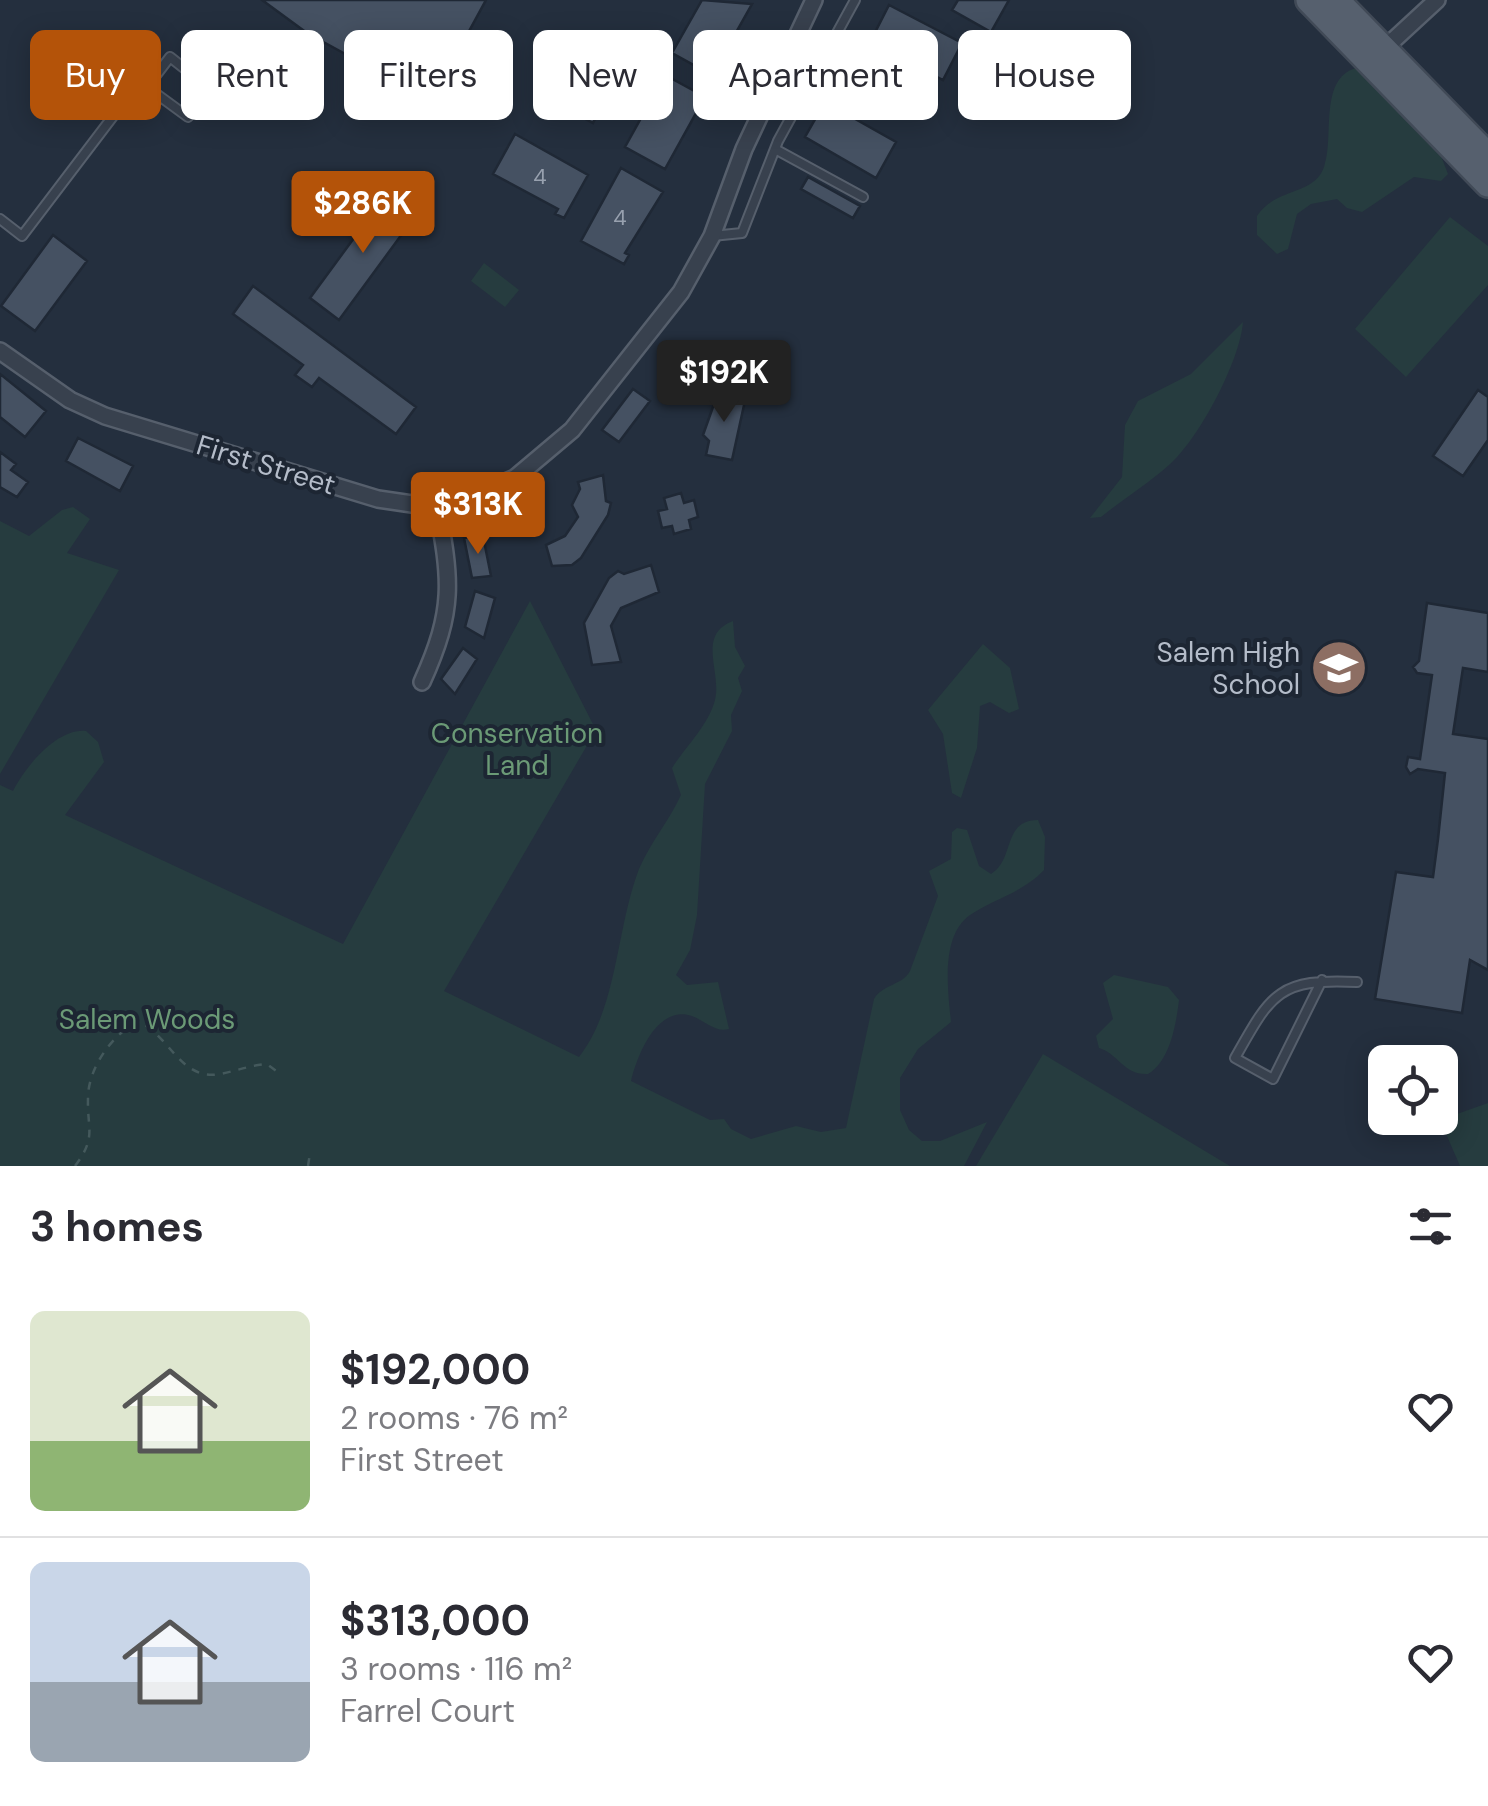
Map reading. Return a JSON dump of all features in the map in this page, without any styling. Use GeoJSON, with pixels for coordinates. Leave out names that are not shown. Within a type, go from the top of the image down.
{"type":"FeatureCollection","features":[{"type":"Feature","properties":{"kind":"main road"},"geometry":{"type":"LineString","coordinates":[[1309,0],[1488,184]]}},
{"type":"Feature","properties":{"kind":"main road"},"geometry":{"type":"LineString","coordinates":[[1336,0],[1488,156]]}},
{"type":"Feature","properties":{"kind":"street","name":"First Street"},"geometry":{"type":"LineString","coordinates":[[0,351],[70,400],[105,416],[378,498],[436,505],[473,498],[515,478],[572,430],[682,292],[712,236],[744,149],[814,0]]}},
{"type":"Feature","properties":{"kind":"street"},"geometry":{"type":"LineString","coordinates":[[1385,48],[1436,0]]}},
{"type":"Feature","properties":{"kind":"street"},"geometry":{"type":"LineString","coordinates":[[422,682],[441,633],[450,591],[436,505]]}},
{"type":"Feature","properties":{"kind":"lane"},"geometry":{"type":"LineString","coordinates":[[712,236],[742,233],[776,149],[855,0]]}},
{"type":"Feature","properties":{"kind":"lane"},"geometry":{"type":"LineString","coordinates":[[170,57],[209,88],[188,117],[147,87],[170,57]]}},
{"type":"Feature","properties":{"kind":"lane"},"geometry":{"type":"LineString","coordinates":[[0,219],[22,236],[110,120]]}},
{"type":"Feature","properties":{"kind":"lane"},"geometry":{"type":"LineString","coordinates":[[776,149],[863,196]]}},
{"type":"Feature","properties":{"kind":"lane"},"geometry":{"type":"LineString","coordinates":[[1322,980],[1273,1079],[1235,1058],[1267,1000],[1322,980],[1357,982]]}},
{"type":"Feature","properties":{"kind":"path"},"geometry":{"type":"LineString","coordinates":[[75,1166],[89,1148],[92,1079],[123,1028],[139,1021],[174,1048],[186,1069],[199,1074],[267,1064],[279,1073]]}},
{"type":"Feature","properties":{"kind":"path"},"geometry":{"type":"LineString","coordinates":[[308,1166],[310,1153]]}},
{"type":"Feature","properties":{"kind":"green space"},"geometry":{"type":"Polygon","coordinates":[[[1356,68],[1439,151],[1448,174],[1441,181],[1414,177],[1362,212],[1347,208],[1337,199],[1311,204],[1297,214],[1288,249],[1277,254],[1257,235],[1257,216],[1274,200],[1303,188],[1319,176],[1327,155],[1332,96],[1344,74],[1356,68]]]}},
{"type":"Feature","properties":{"kind":"green space"},"geometry":{"type":"Polygon","coordinates":[[[1450,217],[1488,246],[1488,285],[1406,377],[1355,329],[1450,217]]]}},
{"type":"Feature","properties":{"kind":"green space"},"geometry":{"type":"Polygon","coordinates":[[[484,263],[519,290],[505,307],[471,281],[484,263]]]}},
{"type":"Feature","properties":{"kind":"green space"},"geometry":{"type":"Polygon","coordinates":[[[1243,322],[1226,378],[1205,419],[1181,453],[1101,517],[1090,518],[1122,477],[1125,425],[1138,401],[1191,374],[1243,322]]]}},
{"type":"Feature","properties":{"kind":"green space"},"geometry":{"type":"Polygon","coordinates":[[[73,507],[90,519],[67,553],[119,570],[0,774],[0,521],[29,536],[62,510],[73,507]]]}},
{"type":"Feature","properties":{"kind":"green space"},"geometry":{"type":"Polygon","coordinates":[[[530,601],[596,730],[444,991],[579,1057],[602,1015],[639,869],[681,795],[672,768],[702,727],[715,700],[716,635],[733,621],[735,647],[745,666],[738,678],[742,691],[731,715],[732,731],[705,784],[697,915],[690,950],[676,975],[687,985],[718,982],[729,1029],[715,1028],[692,1016],[680,1014],[669,1018],[644,1046],[631,1081],[710,1120],[724,1119],[731,1129],[751,1139],[796,1126],[821,1132],[846,1128],[874,999],[910,971],[938,896],[929,871],[951,859],[952,832],[957,828],[967,830],[979,866],[991,874],[1003,860],[1019,826],[1038,820],[1045,837],[1044,870],[960,924],[948,965],[951,1022],[918,1049],[900,1078],[900,1110],[909,1130],[922,1141],[940,1141],[987,1122],[964,1166],[0,1166],[0,785],[13,791],[25,771],[53,742],[86,731],[98,742],[104,762],[65,815],[343,944],[530,601]]]}},
{"type":"Feature","properties":{"kind":"green space"},"geometry":{"type":"Polygon","coordinates":[[[983,644],[1010,668],[1019,709],[1009,713],[990,702],[980,706],[977,748],[961,798],[952,793],[943,734],[928,710],[983,644]]]}},
{"type":"Feature","properties":{"kind":"green space"},"geometry":{"type":"Polygon","coordinates":[[[1114,975],[1168,987],[1179,1000],[1167,1051],[1148,1074],[1127,1068],[1099,1048],[1096,1036],[1113,1019],[1103,983],[1114,975]]]}},
{"type":"Feature","properties":{"kind":"green space"},"geometry":{"type":"Polygon","coordinates":[[[1043,1054],[1230,1166],[976,1166],[1043,1054]]]}},
{"type":"Feature","properties":{"kind":"green space"},"geometry":{"type":"Polygon","coordinates":[[[1488,1103],[1488,1166],[1460,1166],[1447,1135],[1458,1135],[1458,1114],[1488,1103]]]}},
{"type":"Feature","properties":{"kind":"building"},"geometry":{"type":"Polygon","coordinates":[[[262,0],[486,0],[470,30],[344,30],[344,53],[324,42],[324,30],[303,30],[262,0]]]}},
{"type":"Feature","properties":{"kind":"building"},"geometry":{"type":"Polygon","coordinates":[[[702,0],[752,4],[737,30],[693,30],[693,65],[673,51],[702,0]]]}},
{"type":"Feature","properties":{"kind":"building"},"geometry":{"type":"Polygon","coordinates":[[[958,0],[1009,0],[992,30],[952,10],[958,0]]]}},
{"type":"Feature","properties":{"kind":"building"},"geometry":{"type":"Polygon","coordinates":[[[889,5],[937,30],[876,30],[889,5]]]}},
{"type":"Feature","properties":{"kind":"building"},"geometry":{"type":"Polygon","coordinates":[[[938,31],[958,41],[958,51],[943,80],[938,77],[938,31]]]}},
{"type":"Feature","properties":{"kind":"building"},"geometry":{"type":"Polygon","coordinates":[[[673,79],[693,90],[693,119],[665,169],[625,147],[640,120],[673,120],[673,79]]]}},
{"type":"Feature","properties":{"kind":"building"},"geometry":{"type":"Polygon","coordinates":[[[815,120],[857,120],[896,142],[876,178],[805,137],[815,120]]]}},
{"type":"Feature","properties":{"kind":"building"},"geometry":{"type":"Polygon","coordinates":[[[515,134],[588,175],[564,218],[555,214],[558,209],[493,174],[515,134]]]}},
{"type":"Feature","properties":{"kind":"building"},"geometry":{"type":"Polygon","coordinates":[[[621,168],[663,192],[625,253],[629,255],[624,264],[581,241],[621,168]]]}},
{"type":"Feature","properties":{"kind":"building"},"geometry":{"type":"Polygon","coordinates":[[[808,177],[860,206],[853,218],[801,189],[808,177]]]}},
{"type":"Feature","properties":{"kind":"building"},"geometry":{"type":"Polygon","coordinates":[[[387,193],[416,215],[339,320],[310,298],[387,193]]]}},
{"type":"Feature","properties":{"kind":"building"},"geometry":{"type":"Polygon","coordinates":[[[53,235],[87,261],[35,331],[1,306],[53,235]]]}},
{"type":"Feature","properties":{"kind":"building"},"geometry":{"type":"Polygon","coordinates":[[[253,286],[416,407],[396,434],[319,378],[312,387],[295,375],[303,365],[233,314],[253,286]]]}},
{"type":"Feature","properties":{"kind":"building"},"geometry":{"type":"Polygon","coordinates":[[[0,374],[46,411],[25,437],[0,417],[0,374]]]}},
{"type":"Feature","properties":{"kind":"building"},"geometry":{"type":"Polygon","coordinates":[[[633,389],[650,401],[619,442],[602,430],[633,389]]]}},
{"type":"Feature","properties":{"kind":"building"},"geometry":{"type":"Polygon","coordinates":[[[719,390],[746,396],[732,460],[706,455],[709,441],[703,435],[719,390]]]}},
{"type":"Feature","properties":{"kind":"building"},"geometry":{"type":"Polygon","coordinates":[[[1478,390],[1488,397],[1488,440],[1463,476],[1433,456],[1478,390]]]}},
{"type":"Feature","properties":{"kind":"building"},"geometry":{"type":"Polygon","coordinates":[[[78,438],[133,466],[120,491],[66,461],[78,438]]]}},
{"type":"Feature","properties":{"kind":"building"},"geometry":{"type":"Polygon","coordinates":[[[0,452],[16,464],[11,470],[28,482],[17,497],[0,487],[0,452]]]}},
{"type":"Feature","properties":{"kind":"building"},"geometry":{"type":"Polygon","coordinates":[[[603,475],[606,501],[611,503],[608,515],[581,558],[572,565],[552,566],[546,545],[565,536],[578,517],[572,505],[580,489],[578,482],[603,475]]]}},
{"type":"Feature","properties":{"kind":"building"},"geometry":{"type":"Polygon","coordinates":[[[681,493],[684,503],[694,500],[698,517],[689,520],[691,529],[674,534],[672,526],[662,528],[658,511],[667,509],[664,498],[681,493]]]}},
{"type":"Feature","properties":{"kind":"building"},"geometry":{"type":"Polygon","coordinates":[[[483,536],[491,576],[472,578],[464,538],[483,536]]]}},
{"type":"Feature","properties":{"kind":"building"},"geometry":{"type":"Polygon","coordinates":[[[651,565],[659,592],[621,608],[611,626],[621,662],[592,665],[584,623],[609,578],[618,571],[624,574],[651,565]]]}},
{"type":"Feature","properties":{"kind":"building"},"geometry":{"type":"Polygon","coordinates":[[[475,591],[495,598],[484,638],[465,627],[475,591]]]}},
{"type":"Feature","properties":{"kind":"building"},"geometry":{"type":"Polygon","coordinates":[[[1427,603],[1488,613],[1488,672],[1463,668],[1453,734],[1488,739],[1488,970],[1470,960],[1462,1013],[1375,999],[1396,872],[1433,877],[1438,839],[1445,773],[1418,769],[1410,774],[1406,767],[1408,757],[1420,759],[1432,675],[1417,673],[1413,667],[1419,661],[1427,603]]]}},
{"type":"Feature","properties":{"kind":"building"},"geometry":{"type":"Polygon","coordinates":[[[463,648],[477,659],[455,694],[441,679],[463,648]]]}},
{"type":"Feature","properties":{"kind":"place","name":"Salem High School"},"geometry":{"type":"Point","coordinates":[1339,668]}},
{"type":"Feature","properties":{"kind":"park label","name":"Conservation Land"},"geometry":{"type":"Point","coordinates":[517,749]}},
{"type":"Feature","properties":{"kind":"park label","name":"Salem Woods"},"geometry":{"type":"Point","coordinates":[147,1019]}}]}
